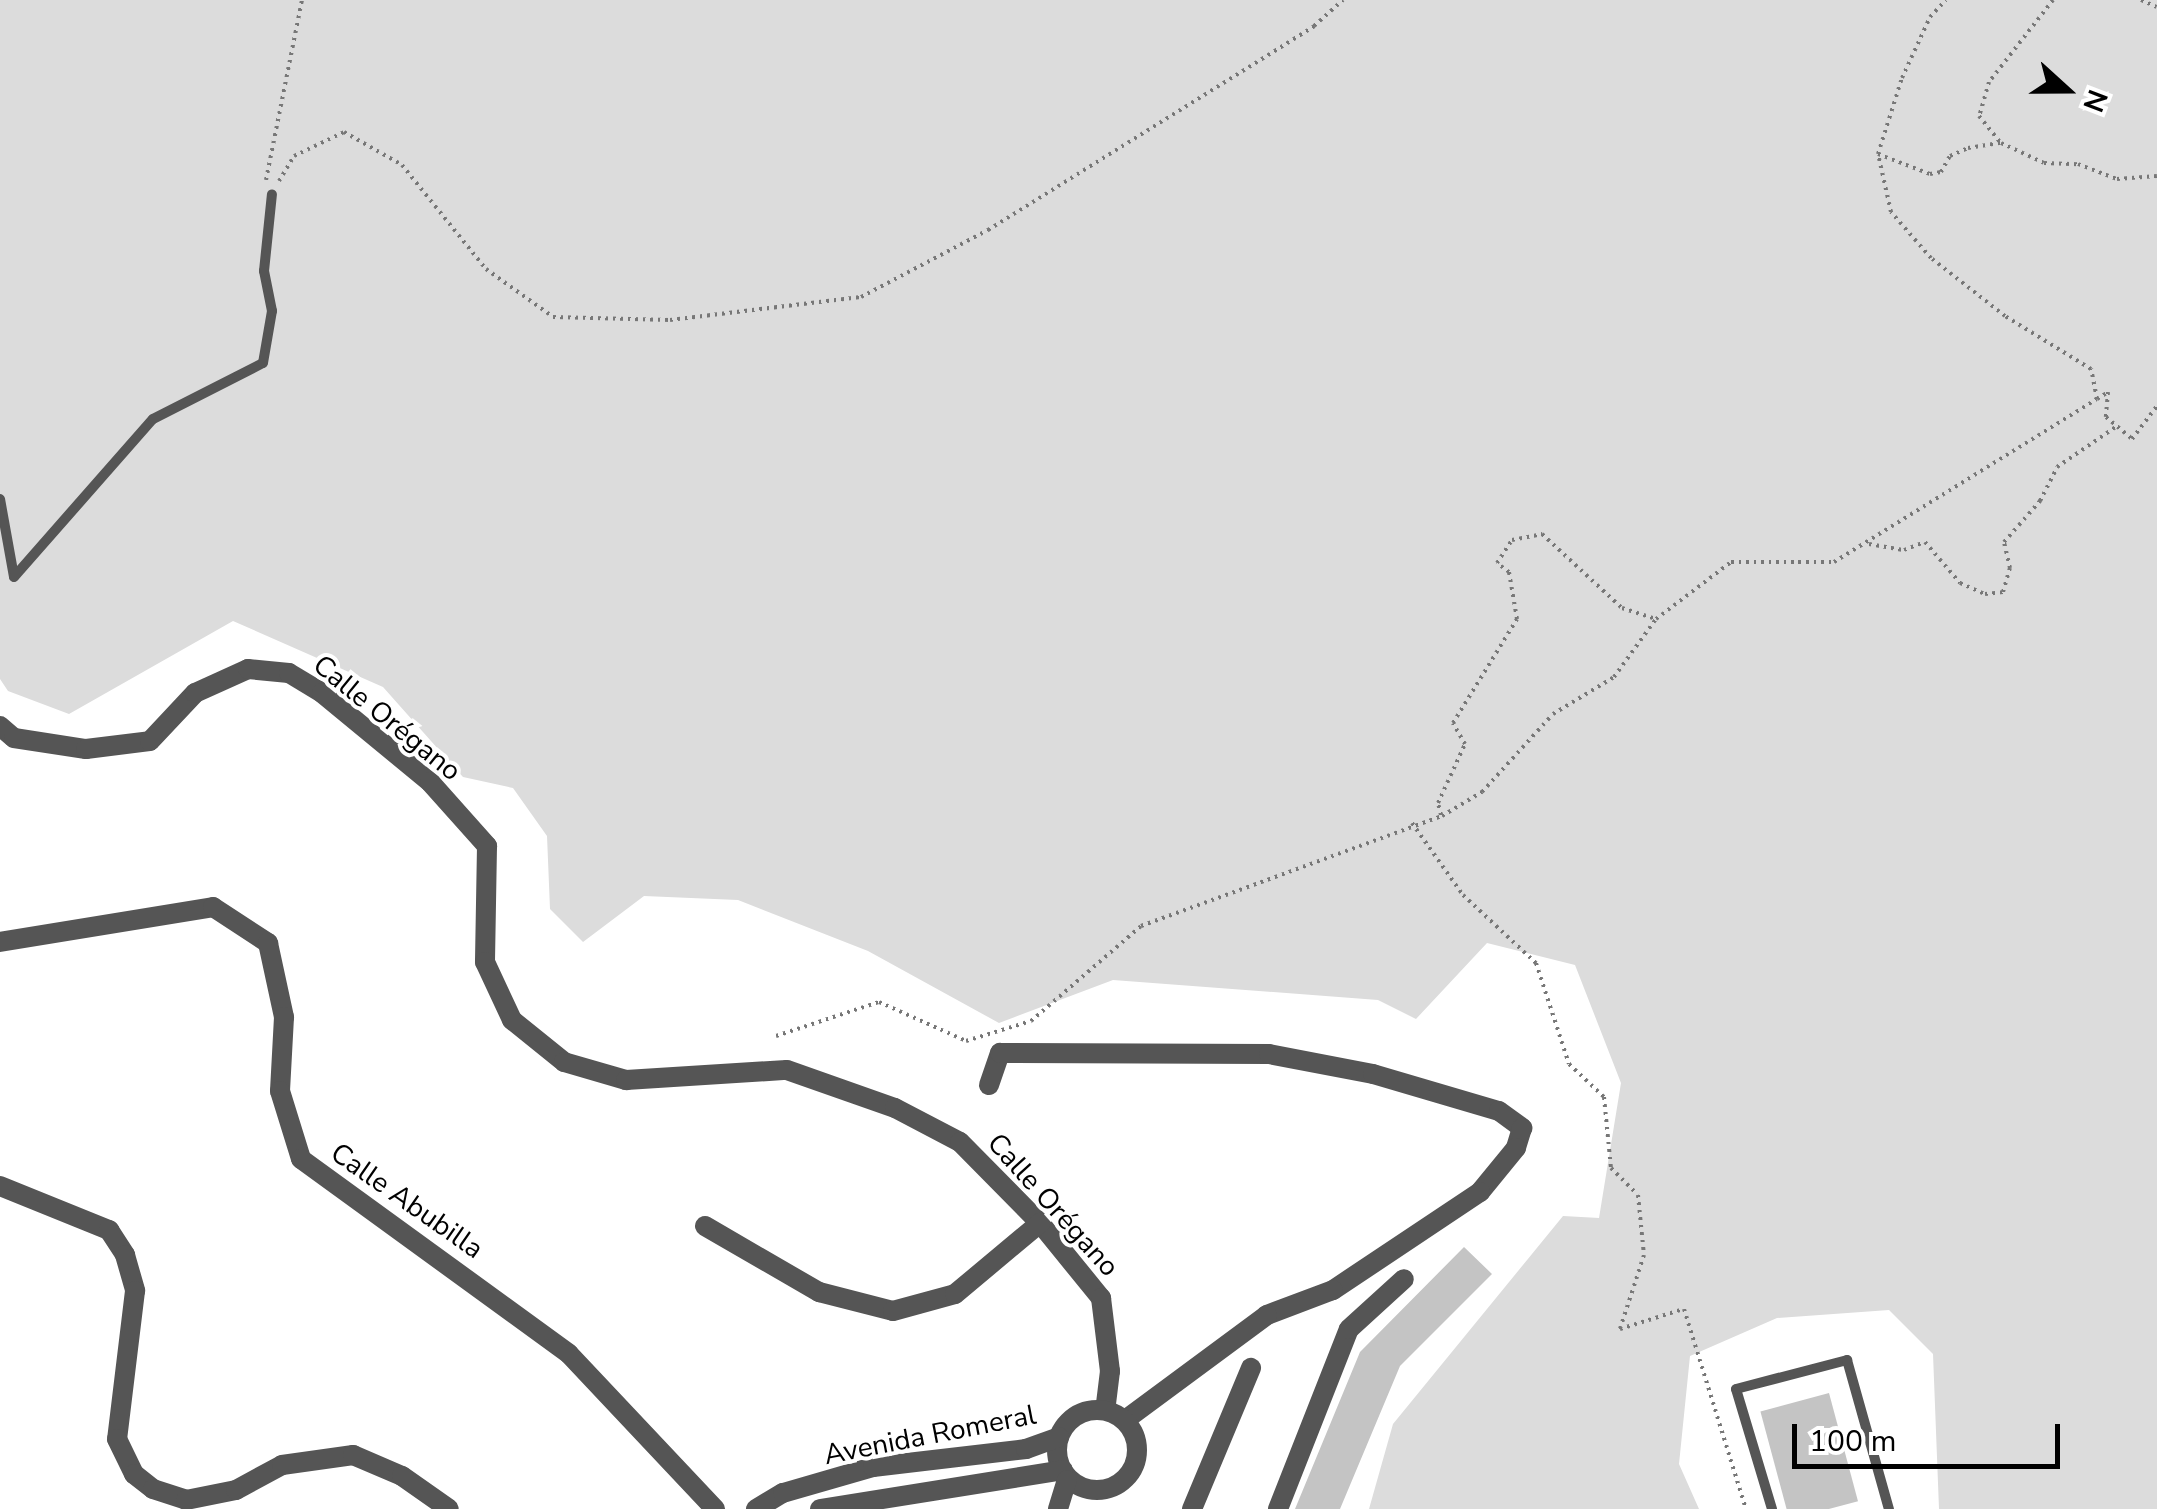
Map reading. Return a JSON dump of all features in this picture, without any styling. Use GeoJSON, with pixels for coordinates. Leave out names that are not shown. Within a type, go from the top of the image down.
{"type":"FeatureCollection","features":[{"type":"Feature","properties":{"kind":"street","name":"Calle Orégano"},"geometry":{"type":"LineString","coordinates":[[0,726],[14,738],[86,749],[150,741],[195,693],[248,669],[289,674],[430,782],[487,846],[485,962],[512,1020],[564,1062],[655,1082],[787,1070],[895,1108],[960,1142],[1040,1223],[1102,1298],[1115,1415]]}},
{"type":"Feature","properties":{"kind":"street","name":"Calle Abubilla"},"geometry":{"type":"LineString","coordinates":[[0,942],[213,907],[268,944],[284,1018],[280,1090],[301,1159],[381,1224],[438,1256],[569,1354],[715,1509]]}},
{"type":"Feature","properties":{"kind":"street"},"geometry":{"type":"LineString","coordinates":[[989,1085],[1000,1053],[1269,1054],[1391,1079],[1499,1111],[1522,1128],[1516,1148],[1480,1192],[1333,1290],[1267,1315],[1115,1415],[1076,1416],[1059,1437],[1065,1475],[1058,1509]]}},
{"type":"Feature","properties":{"kind":"street"},"geometry":{"type":"LineString","coordinates":[[0,1186],[109,1230],[124,1255],[135,1291],[116,1439],[134,1474],[153,1489],[186,1500],[236,1490],[282,1465],[352,1455],[402,1476],[449,1509]]}},
{"type":"Feature","properties":{"kind":"street"},"geometry":{"type":"LineString","coordinates":[[705,1226],[820,1292],[893,1310],[955,1294],[1040,1223]]}},
{"type":"Feature","properties":{"kind":"street"},"geometry":{"type":"LineString","coordinates":[[1278,1509],[1348,1329],[1404,1280]]}},
{"type":"Feature","properties":{"kind":"street"},"geometry":{"type":"LineString","coordinates":[[1192,1509],[1250,1368]]}},
{"type":"Feature","properties":{"kind":"street"},"geometry":{"type":"LineString","coordinates":[[1065,1475],[1090,1500],[1132,1472],[1138,1444],[1115,1415]]}},
{"type":"Feature","properties":{"kind":"street","name":"Avenida Romeral"},"geometry":{"type":"LineString","coordinates":[[756,1509],[783,1494],[873,1467],[1026,1448],[1059,1437]]}},
{"type":"Feature","properties":{"kind":"street","name":"Avenida Romeral"},"geometry":{"type":"LineString","coordinates":[[820,1509],[1065,1475]]}},
{"type":"Feature","properties":{"kind":"lane"},"geometry":{"type":"LineString","coordinates":[[0,499],[14,577],[152,419],[263,363],[272,311],[264,270],[272,194]]}},
{"type":"Feature","properties":{"kind":"lane"},"geometry":{"type":"LineString","coordinates":[[1772,1509],[1736,1389],[1847,1360],[1889,1509]]}},
{"type":"Feature","properties":{"kind":"path"},"geometry":{"type":"LineString","coordinates":[[272,194],[266,180],[302,0]]}},
{"type":"Feature","properties":{"kind":"path"},"geometry":{"type":"LineString","coordinates":[[272,194],[294,156],[344,132],[402,165],[486,269],[553,317],[670,320],[860,297],[988,230],[1314,26],[1343,0]]}},
{"type":"Feature","properties":{"kind":"path"},"geometry":{"type":"LineString","coordinates":[[1946,0],[1930,17],[1902,78],[1878,154],[1891,212],[1932,258],[2005,316],[2091,369],[2097,398]]}},
{"type":"Feature","properties":{"kind":"path"},"geometry":{"type":"LineString","coordinates":[[2053,0],[1989,82],[1979,116],[2001,143],[2044,163],[2078,164],[2118,179],[2157,176]]}},
{"type":"Feature","properties":{"kind":"path"},"geometry":{"type":"LineString","coordinates":[[2141,0],[2157,7]]}},
{"type":"Feature","properties":{"kind":"path"},"geometry":{"type":"LineString","coordinates":[[1878,154],[1930,174],[1942,172],[1950,156],[1968,148],[2001,143]]}},
{"type":"Feature","properties":{"kind":"path"},"geometry":{"type":"LineString","coordinates":[[776,1036],[879,1002],[966,1041],[1031,1020],[1140,926],[1412,823],[1442,816],[1482,792],[1553,714],[1614,677],[1656,619],[1730,562],[1834,562],[2108,392],[2106,418],[2132,438],[2157,406]]}},
{"type":"Feature","properties":{"kind":"path"},"geometry":{"type":"LineString","coordinates":[[1866,543],[1904,550],[1925,542],[1960,584],[1985,594],[2003,592],[2010,568],[2004,542],[2040,500],[2057,467],[2116,426]]}},
{"type":"Feature","properties":{"kind":"path"},"geometry":{"type":"LineString","coordinates":[[1442,816],[1438,803],[1465,744],[1453,723],[1517,618],[1509,572],[1497,563],[1512,540],[1542,534],[1622,608],[1656,619]]}},
{"type":"Feature","properties":{"kind":"path"},"geometry":{"type":"LineString","coordinates":[[1412,823],[1463,894],[1536,962],[1569,1064],[1604,1097],[1610,1168],[1638,1194],[1644,1255],[1620,1329],[1684,1309],[1711,1379],[1746,1509]]}},
{"type":"Feature","properties":{"kind":"shaded area"},"geometry":{"type":"Polygon","coordinates":[[[0,0],[2157,0],[2157,1509],[1939,1509],[1933,1354],[1889,1310],[1777,1318],[1690,1356],[1679,1464],[1699,1509],[1369,1509],[1393,1424],[1563,1216],[1599,1218],[1621,1083],[1575,965],[1487,943],[1416,1019],[1378,1000],[1113,980],[999,1023],[868,951],[738,900],[644,896],[583,942],[550,909],[547,836],[513,788],[463,777],[383,687],[233,621],[69,714],[8,691],[0,679],[0,0]]]}},
{"type":"Feature","properties":{"kind":"building"},"geometry":{"type":"Polygon","coordinates":[[[1464,1247],[1492,1274],[1400,1366],[1340,1509],[1295,1509],[1360,1352],[1464,1247]]]}},
{"type":"Feature","properties":{"kind":"building"},"geometry":{"type":"Polygon","coordinates":[[[1829,1393],[1858,1501],[1829,1509],[1787,1509],[1760,1411],[1829,1393]]]}}]}
